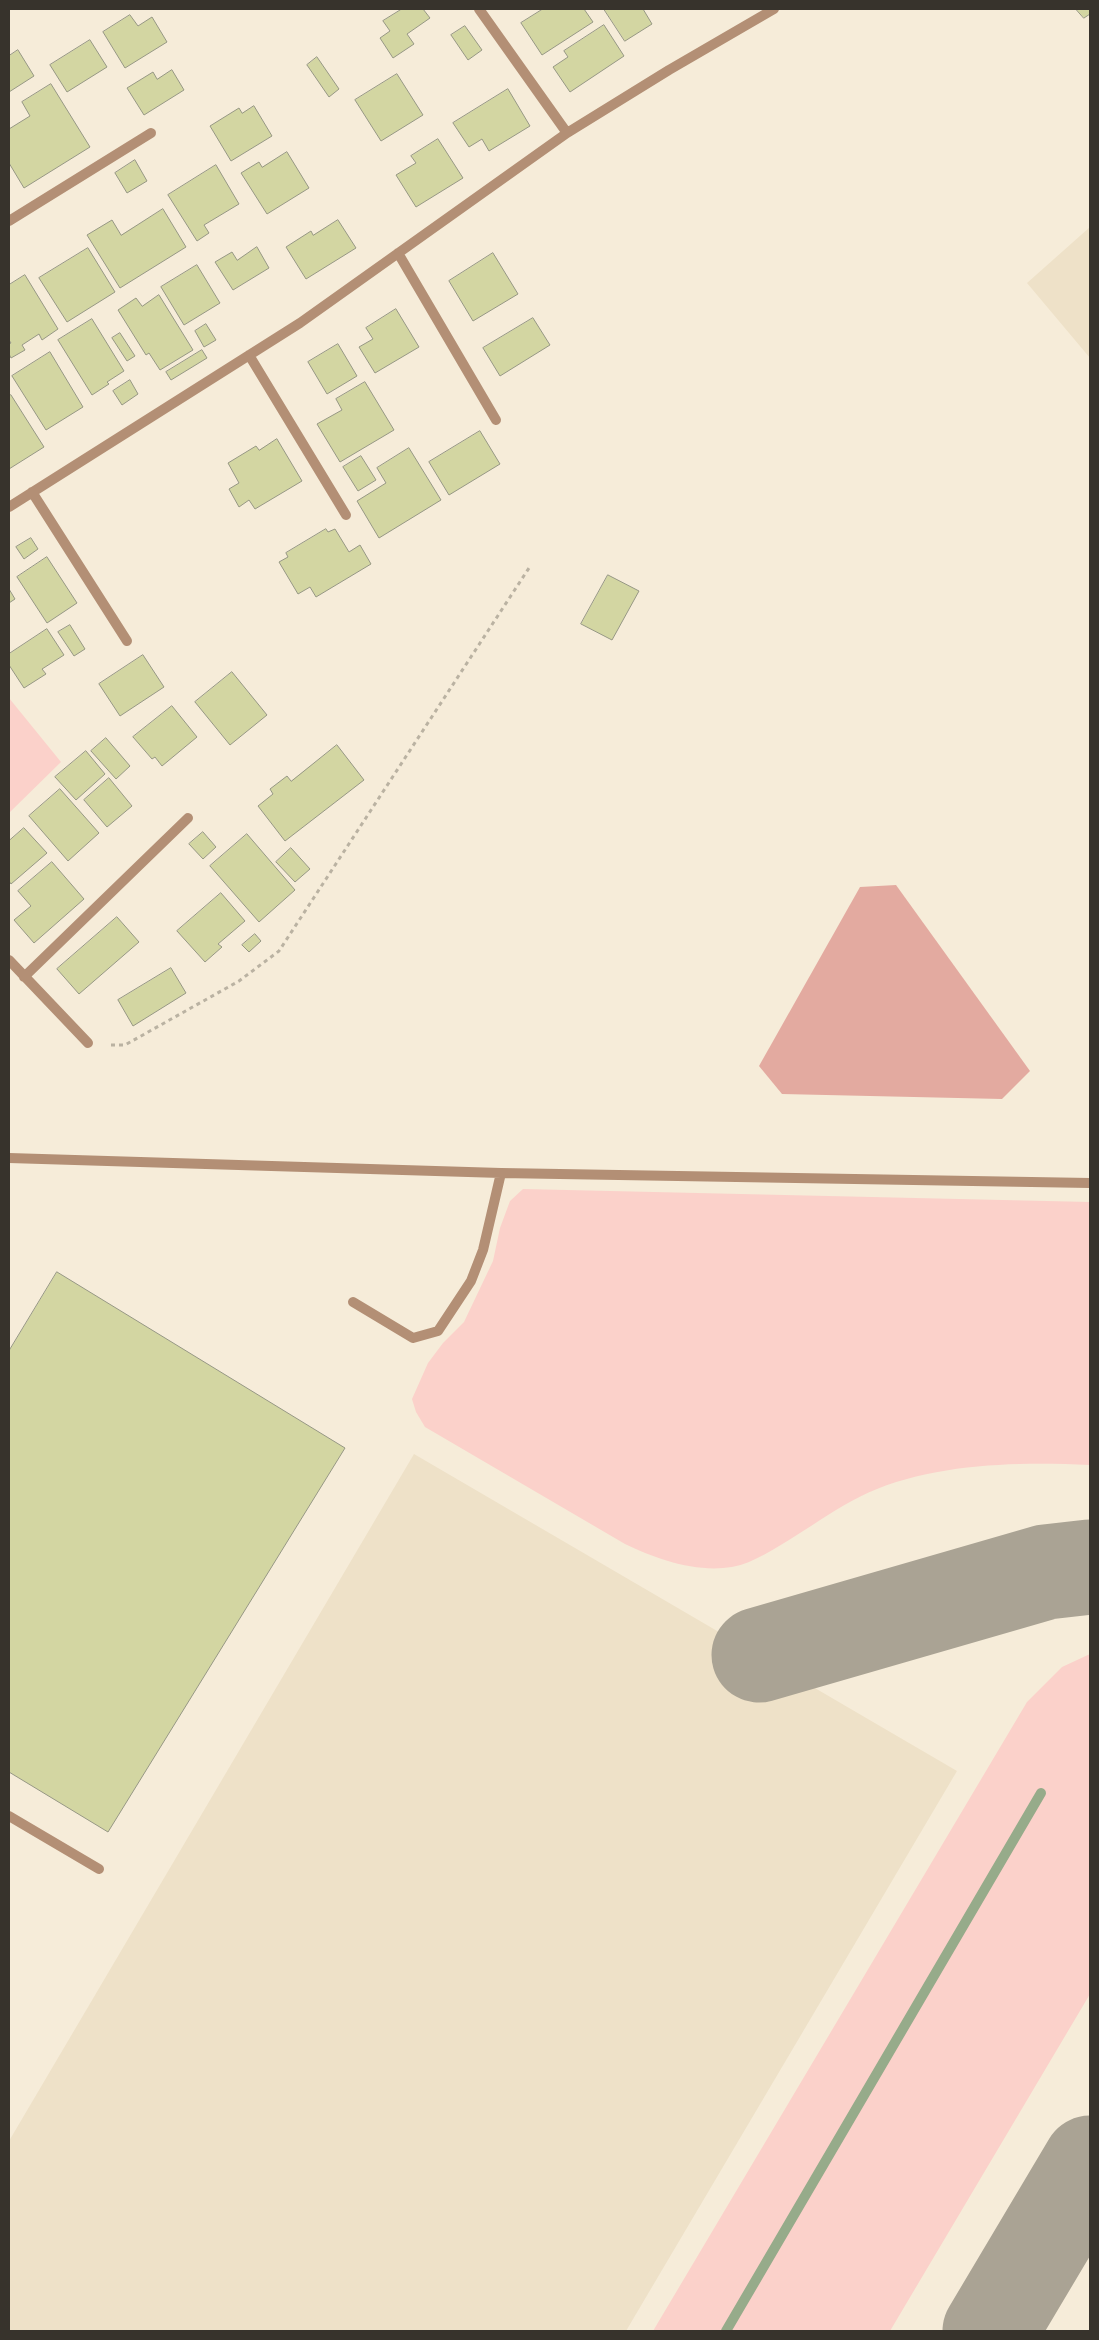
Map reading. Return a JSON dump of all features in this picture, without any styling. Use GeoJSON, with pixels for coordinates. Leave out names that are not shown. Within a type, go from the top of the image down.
{"type":"FeatureCollection","features":[{"type":"Feature","properties":{"kind":"street"},"geometry":{"type":"LineString","coordinates":[[479,9],[567,133]]}},
{"type":"Feature","properties":{"kind":"street"},"geometry":{"type":"LineString","coordinates":[[9,507],[300,323],[567,133],[669,70],[774,9]]}},
{"type":"Feature","properties":{"kind":"street"},"geometry":{"type":"LineString","coordinates":[[9,221],[152,133]]}},
{"type":"Feature","properties":{"kind":"street"},"geometry":{"type":"LineString","coordinates":[[398,254],[496,420]]}},
{"type":"Feature","properties":{"kind":"street"},"geometry":{"type":"LineString","coordinates":[[249,355],[346,515]]}},
{"type":"Feature","properties":{"kind":"street"},"geometry":{"type":"LineString","coordinates":[[32,492],[127,641]]}},
{"type":"Feature","properties":{"kind":"street"},"geometry":{"type":"LineString","coordinates":[[24,977],[188,818]]}},
{"type":"Feature","properties":{"kind":"street"},"geometry":{"type":"LineString","coordinates":[[9,960],[88,1044]]}},
{"type":"Feature","properties":{"kind":"street"},"geometry":{"type":"LineString","coordinates":[[9,1158],[500,1173],[1090,1183]]}},
{"type":"Feature","properties":{"kind":"street"},"geometry":{"type":"LineString","coordinates":[[353,1302],[413,1338],[438,1331],[471,1280],[483,1250],[500,1173]]}},
{"type":"Feature","properties":{"kind":"street"},"geometry":{"type":"LineString","coordinates":[[9,1816],[99,1869]]}},
{"type":"Feature","properties":{"kind":"path"},"geometry":{"type":"LineString","coordinates":[[88,1044],[125,1045],[239,981],[279,952],[529,568]]}},
{"type":"Feature","properties":{"kind":"shaded area"},"geometry":{"type":"Polygon","coordinates":[[[1090,227],[1090,358],[1027,283],[1090,227]]]}},
{"type":"Feature","properties":{"kind":"shaded area"},"geometry":{"type":"Polygon","coordinates":[[[9,698],[61,762],[9,813],[9,698]]]}},
{"type":"Feature","properties":{"kind":"shaded area"},"geometry":{"type":"Polygon","coordinates":[[[896,885],[1030,1071],[1002,1099],[782,1094],[759,1066],[860,887],[896,885]]]}},
{"type":"Feature","properties":{"kind":"shaded area"},"geometry":{"type":"Polygon","coordinates":[[[523,1189],[1090,1202],[1090,1465],[1009,1464],[982,1466],[955,1469],[902,1480],[877,1489],[844,1505],[781,1545],[749,1562],[734,1567],[702,1568],[686,1565],[654,1556],[625,1544],[425,1427],[416,1412],[412,1399],[428,1363],[443,1343],[464,1322],[493,1261],[500,1228],[510,1201],[523,1189]]]}},
{"type":"Feature","properties":{"kind":"shaded area"},"geometry":{"type":"Polygon","coordinates":[[[414,1454],[957,1771],[626,2331],[9,2331],[9,2141],[414,1454]]]}},
{"type":"Feature","properties":{"kind":"shaded area"},"geometry":{"type":"Polygon","coordinates":[[[1090,1654],[1090,1994],[890,2331],[653,2331],[1027,1702],[1062,1667],[1090,1654]]]}},
{"type":"Feature","properties":{"kind":"building"},"geometry":{"type":"Polygon","coordinates":[[[402,9],[423,9],[430,18],[407,34],[414,44],[393,58],[380,38],[390,31],[383,21],[402,9]]]}},
{"type":"Feature","properties":{"kind":"building"},"geometry":{"type":"Polygon","coordinates":[[[543,9],[584,9],[593,22],[542,55],[521,23],[543,9]]]}},
{"type":"Feature","properties":{"kind":"building"},"geometry":{"type":"Polygon","coordinates":[[[604,9],[643,9],[652,24],[625,41],[604,9]]]}},
{"type":"Feature","properties":{"kind":"building"},"geometry":{"type":"Polygon","coordinates":[[[1076,9],[1090,9],[1090,14],[1084,18],[1076,9]]]}},
{"type":"Feature","properties":{"kind":"building"},"geometry":{"type":"Polygon","coordinates":[[[130,15],[138,26],[152,17],[167,42],[125,68],[103,32],[130,15]]]}},
{"type":"Feature","properties":{"kind":"building"},"geometry":{"type":"Polygon","coordinates":[[[604,25],[624,56],[570,92],[553,67],[568,57],[564,51],[604,25]]]}},
{"type":"Feature","properties":{"kind":"building"},"geometry":{"type":"Polygon","coordinates":[[[465,26],[482,50],[468,60],[451,35],[465,26]]]}},
{"type":"Feature","properties":{"kind":"building"},"geometry":{"type":"Polygon","coordinates":[[[90,40],[107,67],[67,92],[50,65],[90,40]]]}},
{"type":"Feature","properties":{"kind":"building"},"geometry":{"type":"Polygon","coordinates":[[[18,50],[34,76],[9,92],[9,56],[18,50]]]}},
{"type":"Feature","properties":{"kind":"building"},"geometry":{"type":"Polygon","coordinates":[[[317,57],[339,89],[329,97],[307,65],[317,57]]]}},
{"type":"Feature","properties":{"kind":"building"},"geometry":{"type":"Polygon","coordinates":[[[172,70],[184,90],[144,115],[127,88],[153,72],[157,79],[172,70]]]}},
{"type":"Feature","properties":{"kind":"building"},"geometry":{"type":"Polygon","coordinates":[[[397,74],[423,115],[381,141],[355,100],[397,74]]]}},
{"type":"Feature","properties":{"kind":"building"},"geometry":{"type":"Polygon","coordinates":[[[51,84],[90,147],[24,188],[9,163],[9,129],[30,116],[22,102],[51,84]]]}},
{"type":"Feature","properties":{"kind":"building"},"geometry":{"type":"Polygon","coordinates":[[[508,89],[530,126],[489,151],[482,139],[469,147],[453,123],[508,89]]]}},
{"type":"Feature","properties":{"kind":"building"},"geometry":{"type":"Polygon","coordinates":[[[254,106],[272,136],[231,161],[210,126],[239,108],[242,113],[254,106]]]}},
{"type":"Feature","properties":{"kind":"building"},"geometry":{"type":"Polygon","coordinates":[[[438,139],[463,178],[416,207],[396,175],[416,163],[411,156],[438,139]]]}},
{"type":"Feature","properties":{"kind":"building"},"geometry":{"type":"Polygon","coordinates":[[[287,152],[309,188],[267,214],[241,173],[259,162],[262,167],[287,152]]]}},
{"type":"Feature","properties":{"kind":"building"},"geometry":{"type":"Polygon","coordinates":[[[135,160],[147,181],[127,193],[115,173],[135,160]]]}},
{"type":"Feature","properties":{"kind":"building"},"geometry":{"type":"Polygon","coordinates":[[[216,165],[239,204],[204,225],[209,233],[197,241],[168,195],[216,165]]]}},
{"type":"Feature","properties":{"kind":"building"},"geometry":{"type":"Polygon","coordinates":[[[163,209],[186,247],[120,288],[87,235],[112,220],[121,235],[163,209]]]}},
{"type":"Feature","properties":{"kind":"building"},"geometry":{"type":"Polygon","coordinates":[[[338,220],[356,248],[306,279],[286,247],[311,231],[313,235],[338,220]]]}},
{"type":"Feature","properties":{"kind":"building"},"geometry":{"type":"Polygon","coordinates":[[[257,247],[269,268],[233,290],[215,262],[232,252],[237,260],[257,247]]]}},
{"type":"Feature","properties":{"kind":"building"},"geometry":{"type":"Polygon","coordinates":[[[88,248],[115,292],[67,322],[39,278],[88,248]]]}},
{"type":"Feature","properties":{"kind":"building"},"geometry":{"type":"Polygon","coordinates":[[[493,253],[518,294],[473,321],[449,281],[493,253]]]}},
{"type":"Feature","properties":{"kind":"building"},"geometry":{"type":"Polygon","coordinates":[[[197,265],[220,303],[184,325],[161,287],[197,265]]]}},
{"type":"Feature","properties":{"kind":"building"},"geometry":{"type":"Polygon","coordinates":[[[25,275],[58,329],[42,340],[39,334],[22,345],[25,350],[11,358],[9,354],[9,344],[11,343],[9,340],[9,285],[25,275]]]}},
{"type":"Feature","properties":{"kind":"building"},"geometry":{"type":"Polygon","coordinates":[[[159,295],[193,350],[160,370],[149,353],[146,355],[118,310],[136,298],[142,306],[159,295]]]}},
{"type":"Feature","properties":{"kind":"building"},"geometry":{"type":"Polygon","coordinates":[[[396,309],[419,347],[375,373],[359,347],[373,339],[366,328],[396,309]]]}},
{"type":"Feature","properties":{"kind":"building"},"geometry":{"type":"Polygon","coordinates":[[[533,318],[550,345],[500,376],[483,348],[533,318]]]}},
{"type":"Feature","properties":{"kind":"building"},"geometry":{"type":"Polygon","coordinates":[[[92,319],[124,371],[92,395],[58,340],[92,319]]]}},
{"type":"Feature","properties":{"kind":"building"},"geometry":{"type":"Polygon","coordinates":[[[206,324],[216,340],[204,347],[195,331],[206,324]]]}},
{"type":"Feature","properties":{"kind":"building"},"geometry":{"type":"Polygon","coordinates":[[[120,333],[135,356],[127,361],[112,338],[120,333]]]}},
{"type":"Feature","properties":{"kind":"building"},"geometry":{"type":"Polygon","coordinates":[[[338,344],[357,376],[327,394],[308,362],[338,344]]]}},
{"type":"Feature","properties":{"kind":"building"},"geometry":{"type":"Polygon","coordinates":[[[202,350],[207,358],[171,380],[166,372],[202,350]]]}},
{"type":"Feature","properties":{"kind":"building"},"geometry":{"type":"Polygon","coordinates":[[[50,352],[83,407],[46,430],[12,376],[50,352]]]}},
{"type":"Feature","properties":{"kind":"building"},"geometry":{"type":"Polygon","coordinates":[[[130,380],[138,394],[122,405],[113,391],[130,380]]]}},
{"type":"Feature","properties":{"kind":"building"},"geometry":{"type":"Polygon","coordinates":[[[365,382],[394,430],[340,462],[317,424],[342,410],[336,399],[365,382]]]}},
{"type":"Feature","properties":{"kind":"building"},"geometry":{"type":"Polygon","coordinates":[[[11,395],[44,447],[9,469],[9,396],[11,395]]]}},
{"type":"Feature","properties":{"kind":"building"},"geometry":{"type":"Polygon","coordinates":[[[480,431],[500,464],[449,495],[429,462],[480,431]]]}},
{"type":"Feature","properties":{"kind":"building"},"geometry":{"type":"Polygon","coordinates":[[[277,439],[302,481],[255,509],[249,500],[239,507],[229,489],[239,483],[228,463],[256,446],[259,450],[277,439]]]}},
{"type":"Feature","properties":{"kind":"building"},"geometry":{"type":"Polygon","coordinates":[[[409,448],[441,500],[379,538],[357,501],[386,483],[377,468],[409,448]]]}},
{"type":"Feature","properties":{"kind":"building"},"geometry":{"type":"Polygon","coordinates":[[[361,456],[376,480],[358,491],[343,467],[361,456]]]}},
{"type":"Feature","properties":{"kind":"building"},"geometry":{"type":"Polygon","coordinates":[[[326,529],[328,532],[335,529],[349,552],[360,545],[371,564],[316,597],[310,587],[298,594],[279,562],[288,557],[286,553],[326,529]]]}},
{"type":"Feature","properties":{"kind":"building"},"geometry":{"type":"Polygon","coordinates":[[[31,538],[38,549],[24,559],[16,547],[31,538]]]}},
{"type":"Feature","properties":{"kind":"building"},"geometry":{"type":"Polygon","coordinates":[[[47,557],[77,603],[47,623],[17,577],[47,557]]]}},
{"type":"Feature","properties":{"kind":"building"},"geometry":{"type":"Polygon","coordinates":[[[608,575],[639,591],[612,640],[581,624],[608,575]]]}},
{"type":"Feature","properties":{"kind":"building"},"geometry":{"type":"Polygon","coordinates":[[[9,589],[15,599],[9,603],[9,589]]]}},
{"type":"Feature","properties":{"kind":"building"},"geometry":{"type":"Polygon","coordinates":[[[70,625],[85,649],[74,656],[58,632],[70,625]]]}},
{"type":"Feature","properties":{"kind":"building"},"geometry":{"type":"Polygon","coordinates":[[[47,629],[64,655],[42,669],[46,674],[24,688],[9,665],[9,654],[47,629]]]}},
{"type":"Feature","properties":{"kind":"building"},"geometry":{"type":"Polygon","coordinates":[[[143,655],[164,687],[120,716],[99,684],[143,655]]]}},
{"type":"Feature","properties":{"kind":"building"},"geometry":{"type":"Polygon","coordinates":[[[232,672],[267,715],[230,745],[195,702],[232,672]]]}},
{"type":"Feature","properties":{"kind":"building"},"geometry":{"type":"Polygon","coordinates":[[[172,706],[197,737],[162,766],[155,757],[152,759],[133,737],[172,706]]]}},
{"type":"Feature","properties":{"kind":"building"},"geometry":{"type":"Polygon","coordinates":[[[106,738],[130,766],[116,779],[91,751],[106,738]]]}},
{"type":"Feature","properties":{"kind":"building"},"geometry":{"type":"Polygon","coordinates":[[[337,745],[364,780],[285,841],[258,806],[273,794],[270,789],[287,776],[291,781],[337,745]]]}},
{"type":"Feature","properties":{"kind":"building"},"geometry":{"type":"Polygon","coordinates":[[[86,751],[105,774],[76,800],[55,777],[86,751]]]}},
{"type":"Feature","properties":{"kind":"building"},"geometry":{"type":"Polygon","coordinates":[[[109,778],[132,806],[107,827],[84,800],[109,778]]]}},
{"type":"Feature","properties":{"kind":"building"},"geometry":{"type":"Polygon","coordinates":[[[60,789],[99,833],[68,861],[29,816],[60,789]]]}},
{"type":"Feature","properties":{"kind":"building"},"geometry":{"type":"Polygon","coordinates":[[[24,828],[47,853],[11,884],[9,881],[9,841],[24,828]]]}},
{"type":"Feature","properties":{"kind":"building"},"geometry":{"type":"Polygon","coordinates":[[[203,832],[216,847],[203,859],[189,844],[203,832]]]}},
{"type":"Feature","properties":{"kind":"building"},"geometry":{"type":"Polygon","coordinates":[[[247,834],[295,890],[259,922],[210,866],[247,834]]]}},
{"type":"Feature","properties":{"kind":"building"},"geometry":{"type":"Polygon","coordinates":[[[291,848],[310,869],[295,882],[276,862],[291,848]]]}},
{"type":"Feature","properties":{"kind":"building"},"geometry":{"type":"Polygon","coordinates":[[[52,862],[84,899],[34,943],[14,920],[31,906],[18,891],[52,862]]]}},
{"type":"Feature","properties":{"kind":"building"},"geometry":{"type":"Polygon","coordinates":[[[221,893],[245,921],[218,944],[222,947],[205,962],[177,931],[221,893]]]}},
{"type":"Feature","properties":{"kind":"building"},"geometry":{"type":"Polygon","coordinates":[[[117,917],[139,942],[79,994],[57,969],[117,917]]]}},
{"type":"Feature","properties":{"kind":"building"},"geometry":{"type":"Polygon","coordinates":[[[255,934],[261,941],[249,952],[242,945],[255,934]]]}},
{"type":"Feature","properties":{"kind":"building"},"geometry":{"type":"Polygon","coordinates":[[[171,968],[186,993],[133,1026],[118,1000],[171,968]]]}},
{"type":"Feature","properties":{"kind":"building"},"geometry":{"type":"Polygon","coordinates":[[[57,1272],[345,1448],[108,1832],[9,1772],[9,1351],[57,1272]]]}},
{"type":"Feature","properties":{"kind":"waterway"},"geometry":{"type":"LineString","coordinates":[[726,2331],[1041,1793]]}},
{"type":"Feature","properties":{"kind":"taxiway"},"geometry":{"type":"LineString","coordinates":[[759,1655],[1046,1572],[1090,1567]]}},
{"type":"Feature","properties":{"kind":"taxiway"},"geometry":{"type":"LineString","coordinates":[[990,2331],[1090,2163]]}}]}
